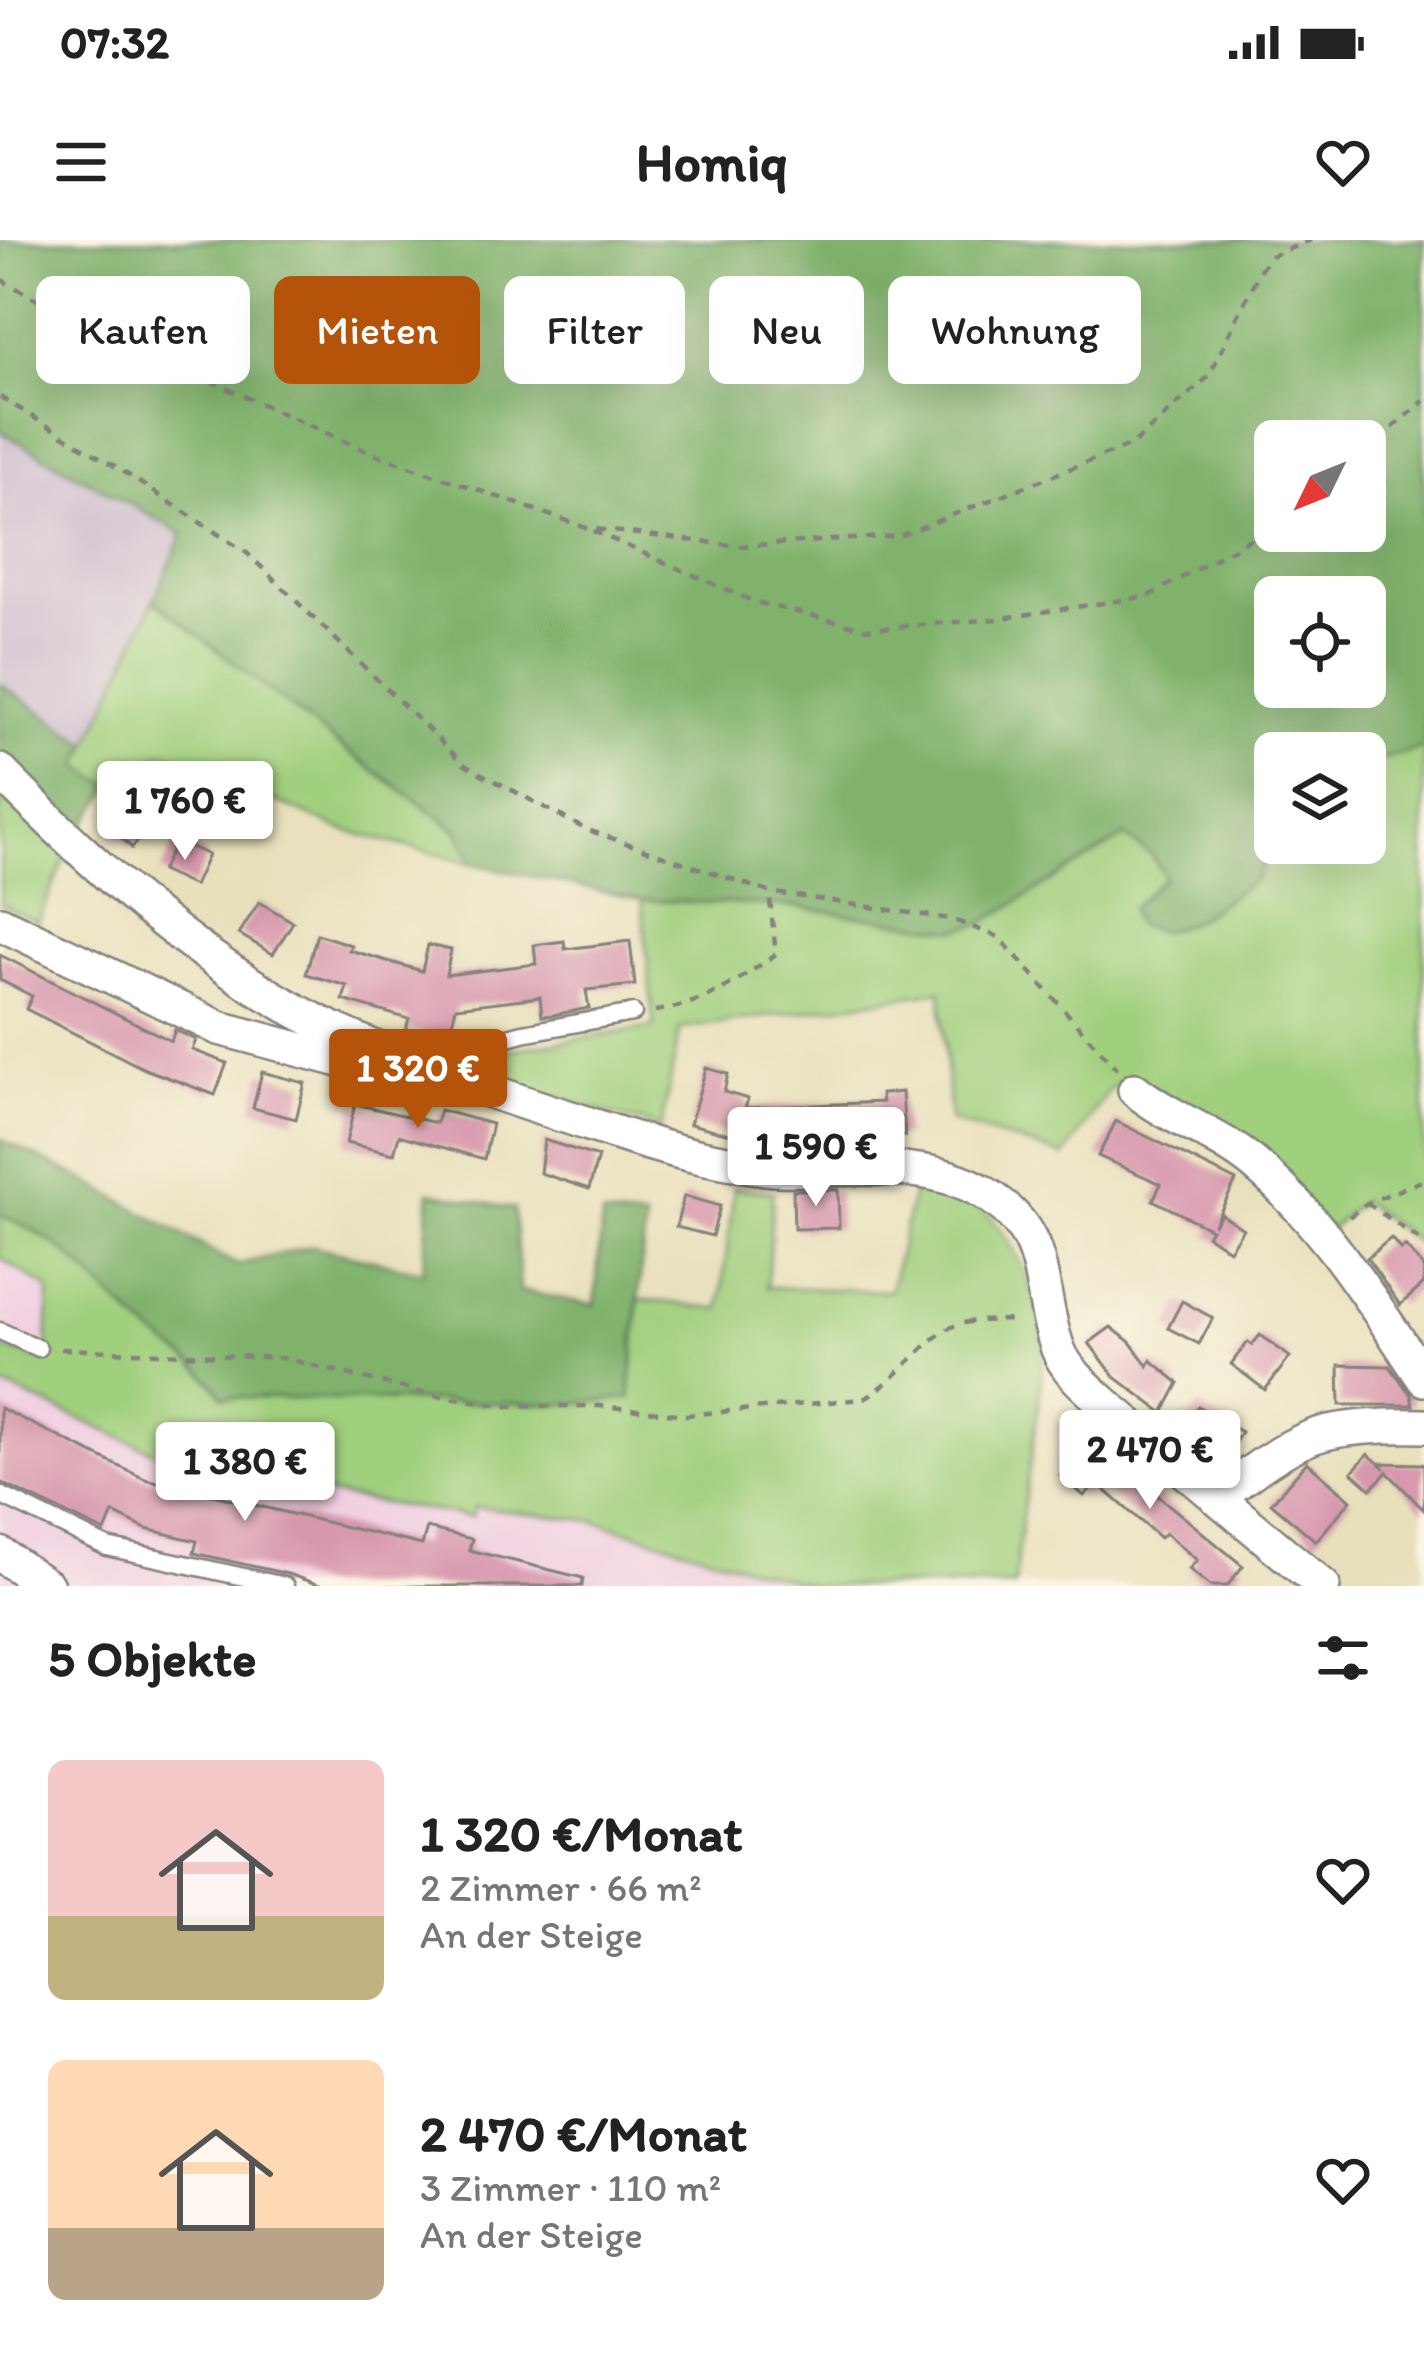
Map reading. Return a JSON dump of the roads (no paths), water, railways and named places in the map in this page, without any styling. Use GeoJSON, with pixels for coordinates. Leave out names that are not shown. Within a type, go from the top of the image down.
{"type":"FeatureCollection","features":[{"type":"Feature","properties":{"kind":"street"},"geometry":{"type":"LineString","coordinates":[[0,771],[130,893],[236,974],[316,1021],[410,1064],[701,1157],[774,1169],[858,1168],[949,1177],[982,1191],[1012,1214],[1033,1246],[1059,1353],[1076,1375],[1323,1586]]}},
{"type":"Feature","properties":{"kind":"street"},"geometry":{"type":"LineString","coordinates":[[0,923],[219,1028],[381,1072],[410,1064]]}},
{"type":"Feature","properties":{"kind":"street"},"geometry":{"type":"LineString","coordinates":[[1135,1090],[1250,1160],[1292,1197],[1424,1379]]}},
{"type":"Feature","properties":{"kind":"street"},"geometry":{"type":"LineString","coordinates":[[1217,1498],[1314,1436],[1394,1425],[1424,1426]]}},
{"type":"Feature","properties":{"kind":"street"},"geometry":{"type":"LineString","coordinates":[[0,1554],[47,1586]]}},
{"type":"Feature","properties":{"kind":"lane"},"geometry":{"type":"LineString","coordinates":[[410,1064],[523,1034],[633,1013]]}},
{"type":"Feature","properties":{"kind":"lane"},"geometry":{"type":"LineString","coordinates":[[0,1331],[38,1348]]}},
{"type":"Feature","properties":{"kind":"lane"},"geometry":{"type":"LineString","coordinates":[[0,1495],[107,1547],[285,1586]]}}]}
